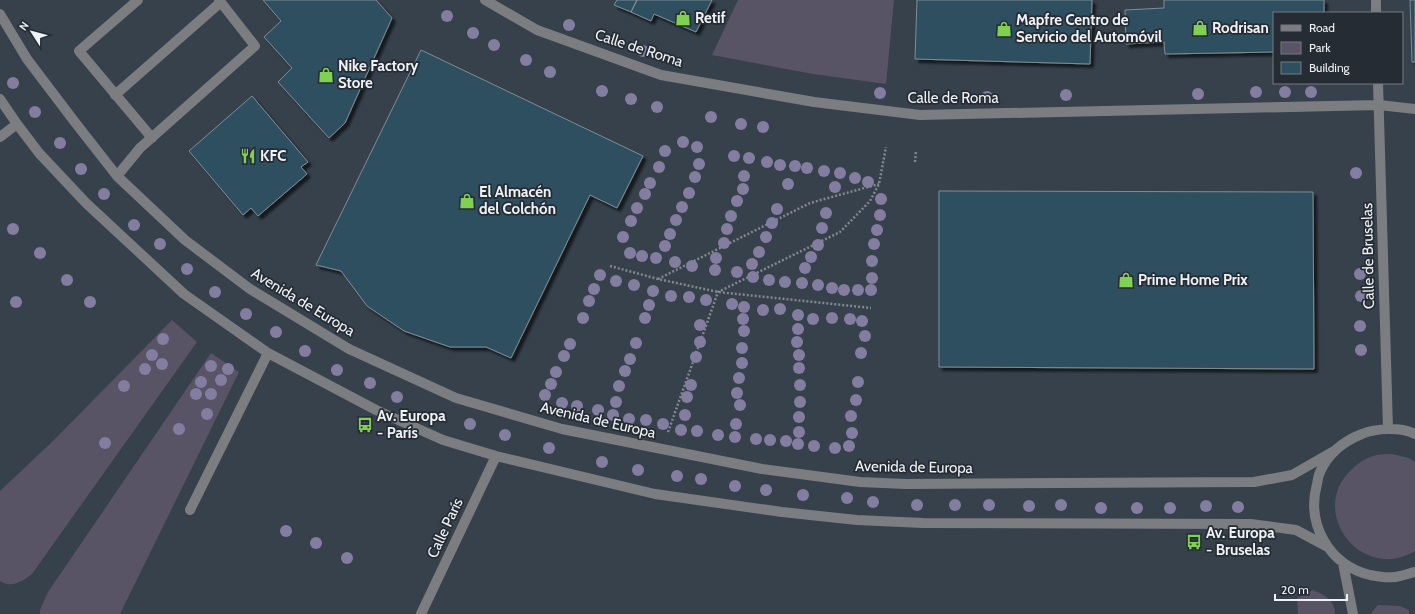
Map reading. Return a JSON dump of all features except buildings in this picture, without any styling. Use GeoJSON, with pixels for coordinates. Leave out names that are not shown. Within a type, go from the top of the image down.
{"type":"FeatureCollection","features":[{"type":"Feature","properties":{"kind":"street"},"geometry":{"type":"LineString","coordinates":[[138,0],[79,51],[152,138]]}},
{"type":"Feature","properties":{"kind":"street","name":"Calle de Roma"},"geometry":{"type":"LineString","coordinates":[[485,0],[537,30],[661,75],[814,102],[920,115],[1379,105],[1415,109]]}},
{"type":"Feature","properties":{"kind":"street"},"geometry":{"type":"LineString","coordinates":[[1376,0],[1376,12]]}},
{"type":"Feature","properties":{"kind":"street"},"geometry":{"type":"LineString","coordinates":[[115,95],[220,1],[256,46],[140,148],[117,176]]}},
{"type":"Feature","properties":{"kind":"street","name":"Avenida de Europa"},"geometry":{"type":"LineString","coordinates":[[0,14],[27,59],[117,176],[185,240],[250,289],[350,349],[456,398],[562,429],[762,469],[860,482],[906,484],[1254,482],[1292,475],[1334,451]]}},
{"type":"Feature","properties":{"kind":"street","name":"Calle de Bruselas"},"geometry":{"type":"LineString","coordinates":[[1378,84],[1388,429]]}},
{"type":"Feature","properties":{"kind":"street"},"geometry":{"type":"LineString","coordinates":[[0,99],[39,153],[86,203],[184,294],[268,353],[376,410],[443,440],[496,456],[655,494],[782,512],[856,520],[923,523],[1251,524],[1296,530],[1326,546],[1343,563],[1361,573],[1380,577],[1400,577],[1415,572]]}},
{"type":"Feature","properties":{"kind":"street"},"geometry":{"type":"LineString","coordinates":[[0,137],[17,124]]}},
{"type":"Feature","properties":{"kind":"street"},"geometry":{"type":"LineString","coordinates":[[190,510],[268,353]]}},
{"type":"Feature","properties":{"kind":"street"},"geometry":{"type":"LineString","coordinates":[[1326,546],[1316,522],[1313,497],[1320,472],[1334,451],[1350,439],[1368,431],[1388,429],[1415,434]]}},
{"type":"Feature","properties":{"kind":"street","name":"Calle París"},"geometry":{"type":"LineString","coordinates":[[421,614],[496,456]]}},
{"type":"Feature","properties":{"kind":"street"},"geometry":{"type":"LineString","coordinates":[[1343,563],[1353,614]]}},
{"type":"Feature","properties":{"kind":"path"},"geometry":{"type":"LineString","coordinates":[[667,436],[718,292],[840,232],[870,201],[879,184],[886,147]]}},
{"type":"Feature","properties":{"kind":"path"},"geometry":{"type":"LineString","coordinates":[[915,162],[916,151]]}},
{"type":"Feature","properties":{"kind":"path"},"geometry":{"type":"LineString","coordinates":[[658,279],[810,203],[879,184]]}},
{"type":"Feature","properties":{"kind":"path"},"geometry":{"type":"LineString","coordinates":[[610,266],[658,279],[718,292],[871,308]]}},
{"type":"Feature","properties":{"kind":"shaded area"},"geometry":{"type":"Polygon","coordinates":[[[0,0],[1415,0],[1415,614],[0,614],[0,0]]]}},
{"type":"Feature","properties":{"kind":"green space"},"geometry":{"type":"Polygon","coordinates":[[[738,0],[894,0],[886,84],[813,74],[712,55],[738,0]]]}},
{"type":"Feature","properties":{"kind":"green space"},"geometry":{"type":"Polygon","coordinates":[[[172,320],[197,342],[32,574],[13,584],[0,581],[0,491],[54,440],[172,320]]]}},
{"type":"Feature","properties":{"kind":"green space"},"geometry":{"type":"Polygon","coordinates":[[[211,353],[239,372],[120,614],[40,614],[40,610],[48,592],[211,353]]]}},
{"type":"Feature","properties":{"kind":"green space"},"geometry":{"type":"Polygon","coordinates":[[[1380,454],[1392,454],[1409,458],[1415,462],[1415,551],[1395,558],[1377,558],[1360,551],[1347,539],[1338,523],[1335,506],[1339,488],[1353,468],[1364,460],[1373,456],[1380,454]]]}},
{"type":"Feature","properties":{"kind":"green space"},"geometry":{"type":"Polygon","coordinates":[[[1313,590],[1331,601],[1335,609],[1335,614],[1298,614],[1297,598],[1313,590]]]}},
{"type":"Feature","properties":{"kind":"green space"},"geometry":{"type":"Polygon","coordinates":[[[1378,605],[1400,606],[1409,610],[1409,614],[1372,614],[1378,605]]]}},
{"type":"Feature","properties":{"kind":"place","name":"Retif"},"geometry":{"type":"Point","coordinates":[683,18]}},
{"type":"Feature","properties":{"kind":"place","name":"Rodrisan"},"geometry":{"type":"Point","coordinates":[1200,28]}},
{"type":"Feature","properties":{"kind":"place","name":"Mapfre Centro de Servicio del Automóvil"},"geometry":{"type":"Point","coordinates":[1004,29]}},
{"type":"Feature","properties":{"kind":"place","name":"Nike Factory Store"},"geometry":{"type":"Point","coordinates":[326,75]}},
{"type":"Feature","properties":{"kind":"place","name":"KFC"},"geometry":{"type":"Point","coordinates":[248,156]}},
{"type":"Feature","properties":{"kind":"place","name":"El Almacén del Colchón"},"geometry":{"type":"Point","coordinates":[467,201]}},
{"type":"Feature","properties":{"kind":"place","name":"Prime Home Prix"},"geometry":{"type":"Point","coordinates":[1126,280]}},
{"type":"Feature","properties":{"kind":"place","name":"Av. Europa - París"},"geometry":{"type":"Point","coordinates":[365,425]}},
{"type":"Feature","properties":{"kind":"place","name":"Av. Europa - Bruselas"},"geometry":{"type":"Point","coordinates":[1194,542]}}]}
